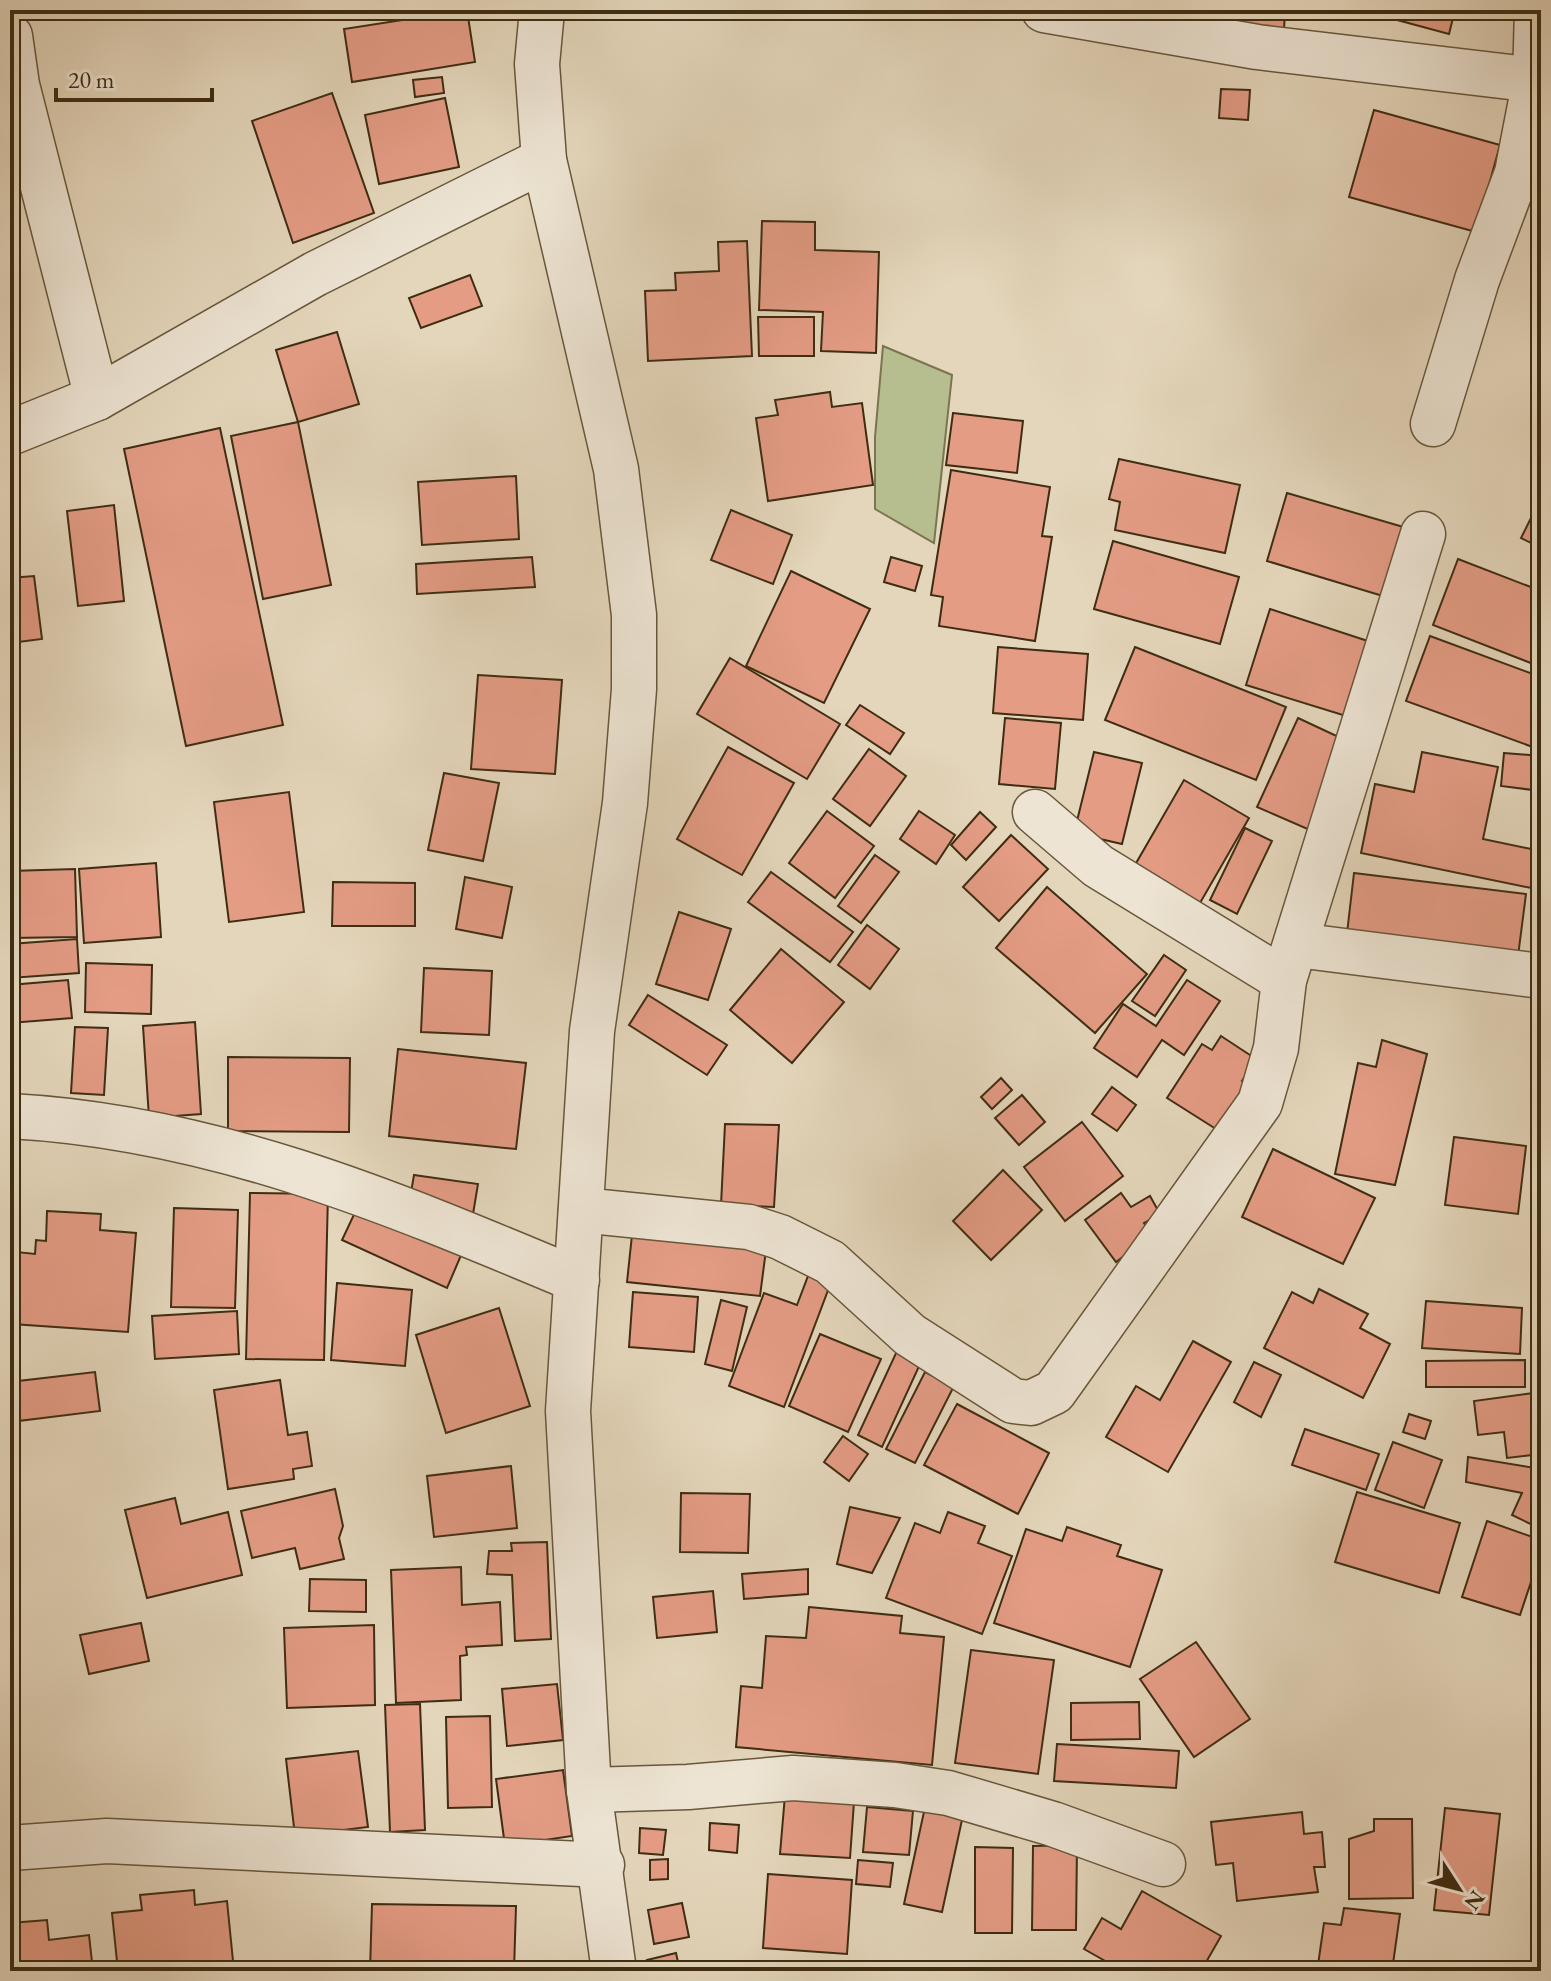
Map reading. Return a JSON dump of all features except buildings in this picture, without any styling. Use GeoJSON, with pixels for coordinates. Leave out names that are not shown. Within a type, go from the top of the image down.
{"type":"FeatureCollection","features":[{"type":"Feature","properties":{"kind":"street"},"geometry":{"type":"LineString","coordinates":[[542,10],[537,64],[544,160],[616,469],[634,615],[634,689],[625,803],[592,1031],[568,1411],[589,1790],[602,1865],[614,1971]]}},
{"type":"Feature","properties":{"kind":"street"},"geometry":{"type":"LineString","coordinates":[[1044,10],[1257,47],[1535,80]]}},
{"type":"Feature","properties":{"kind":"street"},"geometry":{"type":"LineString","coordinates":[[1433,424],[1477,280],[1517,173],[1535,80],[1537,10]]}},
{"type":"Feature","properties":{"kind":"street"},"geometry":{"type":"LineString","coordinates":[[10,36],[17,85],[97,398]]}},
{"type":"Feature","properties":{"kind":"street"},"geometry":{"type":"LineString","coordinates":[[10,433],[97,398],[315,274],[544,160]]}},
{"type":"Feature","properties":{"kind":"street"},"geometry":{"type":"LineString","coordinates":[[581,1210],[749,1227],[780,1237],[830,1262],[910,1335],[1013,1401],[1031,1403],[1054,1392],[1260,1103],[1276,1048],[1290,962],[1423,534]]}},
{"type":"Feature","properties":{"kind":"street"},"geometry":{"type":"LineString","coordinates":[[1035,812],[1098,866],[1290,962],[1541,976]]}},
{"type":"Feature","properties":{"kind":"street"},"geometry":{"type":"LineString","coordinates":[[10,1116],[113,1124],[176,1137],[277,1166],[382,1198],[577,1280]]}},
{"type":"Feature","properties":{"kind":"street"},"geometry":{"type":"LineString","coordinates":[[589,1790],[688,1787],[793,1778],[895,1785],[948,1793],[1053,1824],[1163,1864]]}},
{"type":"Feature","properties":{"kind":"street"},"geometry":{"type":"LineString","coordinates":[[10,1848],[107,1841],[602,1865]]}},
{"type":"Feature","properties":{"kind":"green space"},"geometry":{"type":"Polygon","coordinates":[[[883,346],[952,375],[934,543],[875,509],[875,437],[883,346]]]}}]}
